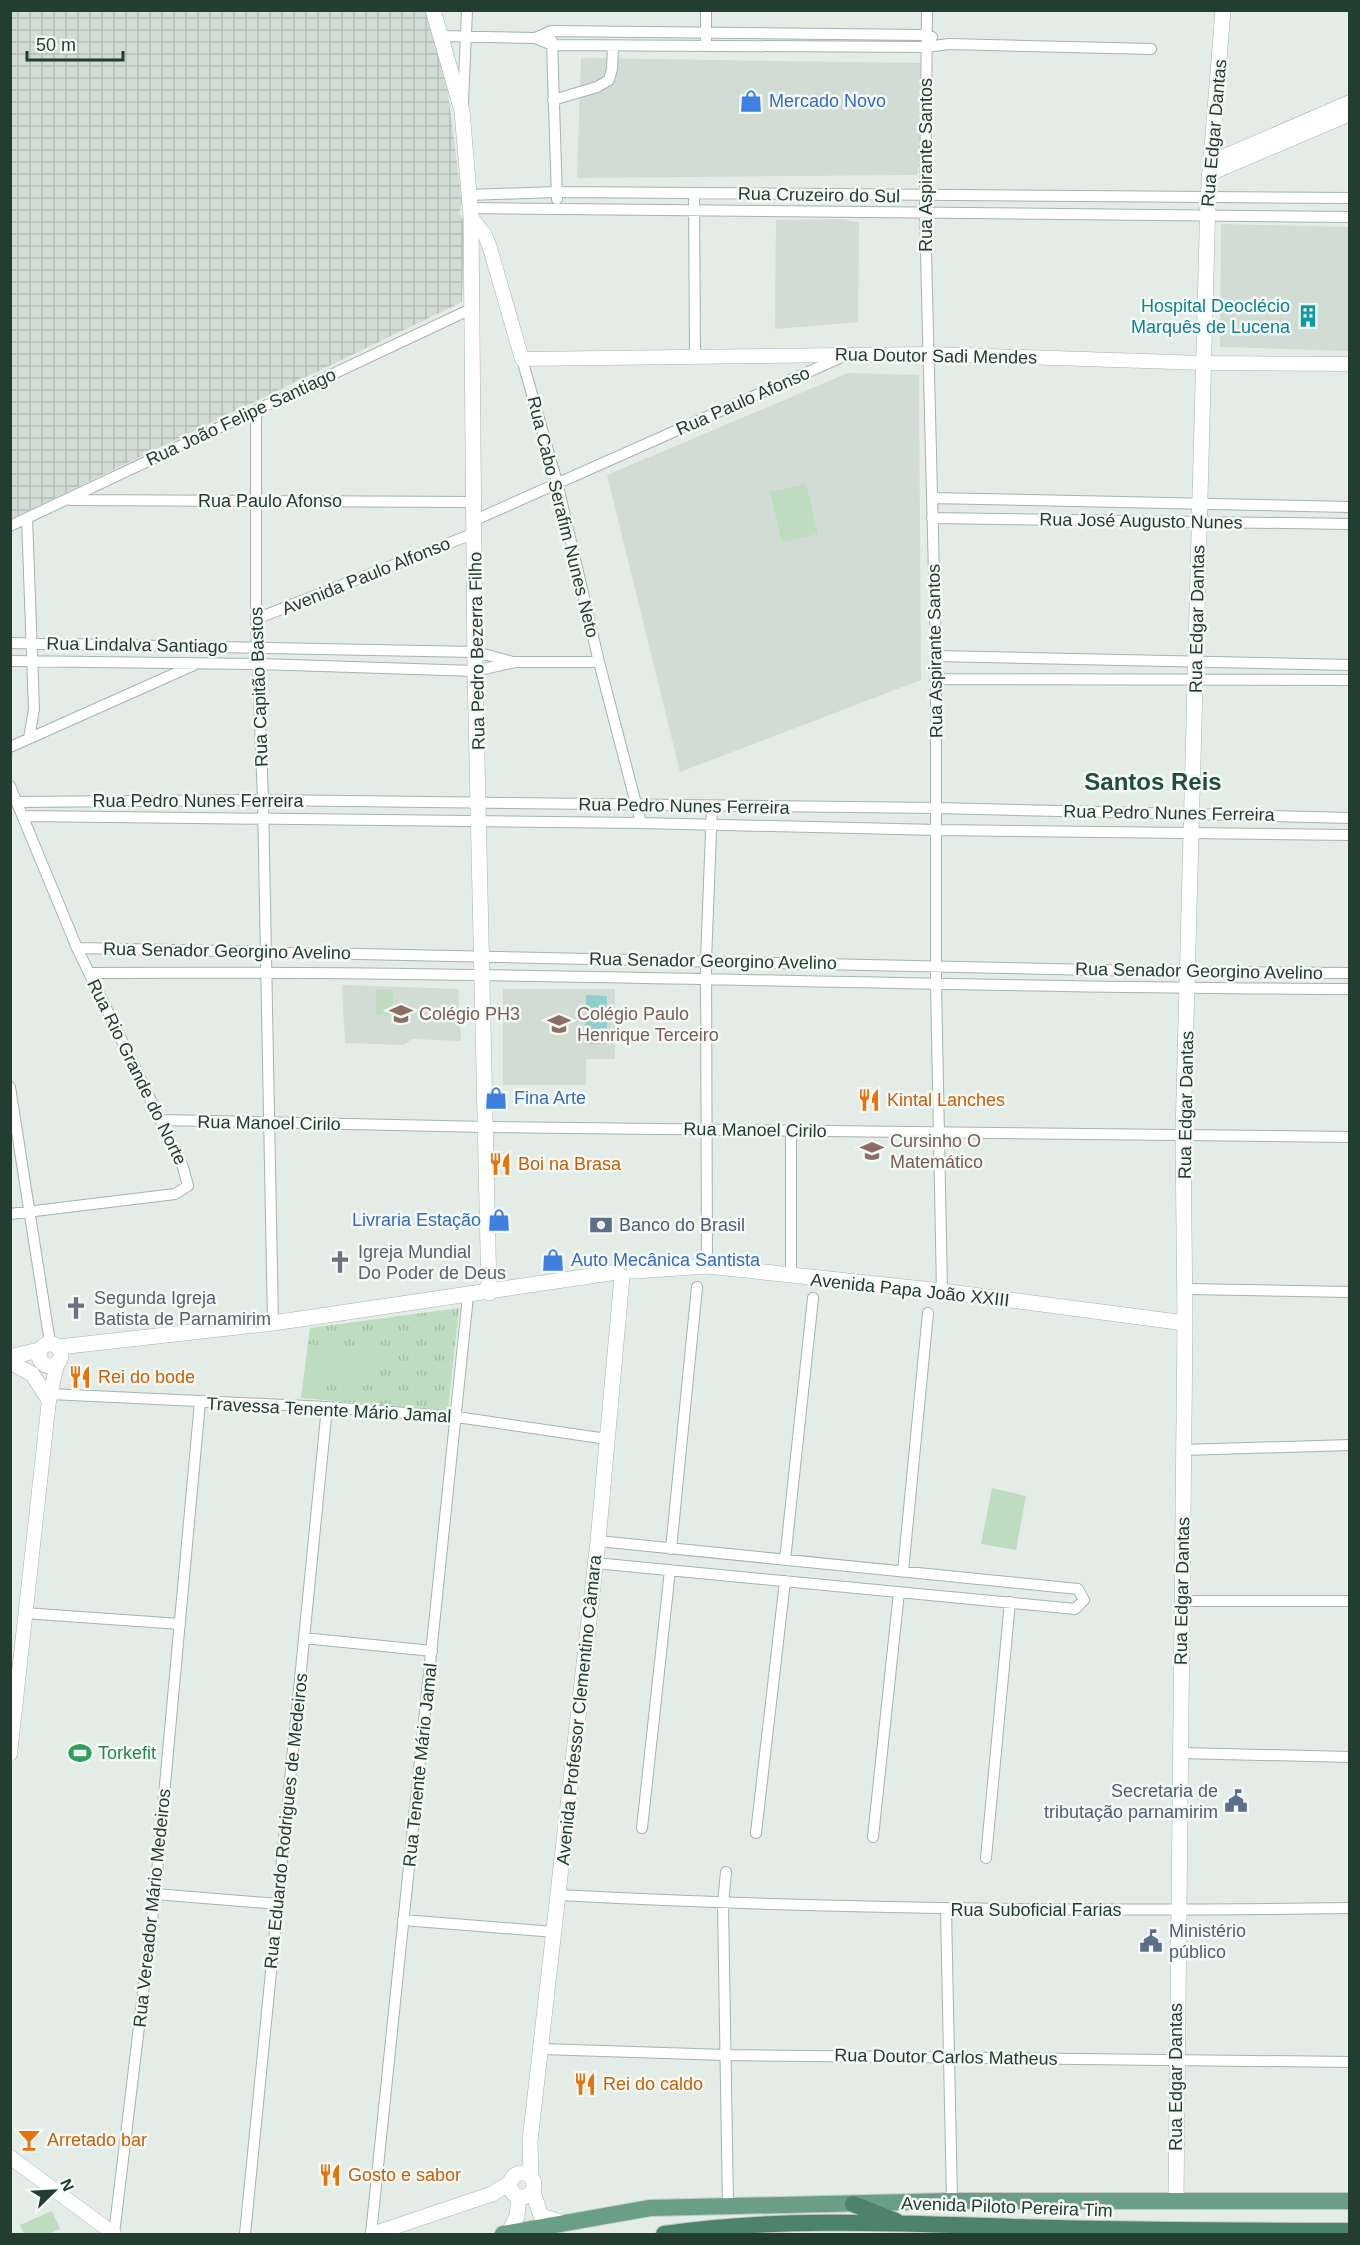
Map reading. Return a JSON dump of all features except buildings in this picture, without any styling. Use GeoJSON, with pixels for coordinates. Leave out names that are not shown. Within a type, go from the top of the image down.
{"type":"FeatureCollection","features":[{"type":"Feature","properties":{"kind":"highway"},"geometry":{"type":"LineString","coordinates":[[853,2204],[903,2223]]}},
{"type":"Feature","properties":{"kind":"highway","name":"Avenida Piloto Pereira Tim"},"geometry":{"type":"LineString","coordinates":[[664,2235],[733,2226],[903,2223],[1155,2231],[1350,2231]]}},
{"type":"Feature","properties":{"kind":"main road"},"geometry":{"type":"LineString","coordinates":[[433,10],[462,111]]}},
{"type":"Feature","properties":{"kind":"main road","name":"Rua Edgar Dantas"},"geometry":{"type":"LineString","coordinates":[[1176,2200],[1175,2061],[1185,1323],[1183,1134],[1207,216],[1223,10]]}},
{"type":"Feature","properties":{"kind":"main road","name":"Rua Pedro Bezerra Filho"},"geometry":{"type":"LineString","coordinates":[[462,111],[470,207],[475,671],[481,823],[489,1293]]}},
{"type":"Feature","properties":{"kind":"main road","name":"Avenida Papa João XXIII"},"geometry":{"type":"LineString","coordinates":[[10,1360],[50,1356],[94,1344],[273,1323],[624,1273],[707,1266],[942,1292],[1185,1323]]}},
{"type":"Feature","properties":{"kind":"main road","name":"Avenida Professor Clementino Câmara"},"geometry":{"type":"LineString","coordinates":[[505,2234],[517,2216],[542,2049],[598,1541],[624,1273]]}},
{"type":"Feature","properties":{"kind":"main road"},"geometry":{"type":"LineString","coordinates":[[10,1360],[32,1374],[50,1397]]}},
{"type":"Feature","properties":{"kind":"main road"},"geometry":{"type":"LineString","coordinates":[[372,2235],[492,2194],[520,2187]]}},
{"type":"Feature","properties":{"kind":"main road","name":"Avenida Professor Clementino Câmara"},"geometry":{"type":"LineString","coordinates":[[520,2187],[541,2216],[564,2223]]}},
{"type":"Feature","properties":{"kind":"main road"},"geometry":{"type":"LineString","coordinates":[[505,2234],[650,2208],[952,2201],[1350,2201]]}},
{"type":"Feature","properties":{"kind":"street","name":"Rua Pedro Bezerra Filho"},"geometry":{"type":"LineString","coordinates":[[462,111],[467,10]]}},
{"type":"Feature","properties":{"kind":"street"},"geometry":{"type":"LineString","coordinates":[[706,10],[706,46]]}},
{"type":"Feature","properties":{"kind":"street","name":"Rua Aspirante Santos"},"geometry":{"type":"LineString","coordinates":[[927,10],[925,212],[936,656],[938,808],[936,983],[941,1133],[942,1292]]}},
{"type":"Feature","properties":{"kind":"street"},"geometry":{"type":"LineString","coordinates":[[535,38],[551,31],[926,35],[949,44]]}},
{"type":"Feature","properties":{"kind":"street"},"geometry":{"type":"LineString","coordinates":[[551,31],[557,208]]}},
{"type":"Feature","properties":{"kind":"street"},"geometry":{"type":"LineString","coordinates":[[439,36],[535,38],[552,45],[926,47],[949,44],[1151,50]]}},
{"type":"Feature","properties":{"kind":"street"},"geometry":{"type":"LineString","coordinates":[[554,100],[597,87],[609,80],[613,46]]}},
{"type":"Feature","properties":{"kind":"street"},"geometry":{"type":"LineString","coordinates":[[1210,168],[1350,102]]}},
{"type":"Feature","properties":{"kind":"street"},"geometry":{"type":"LineString","coordinates":[[1210,168],[1350,114]]}},
{"type":"Feature","properties":{"kind":"street","name":"Rua Cruzeiro do Sul"},"geometry":{"type":"LineString","coordinates":[[470,207],[556,192],[1350,198]]}},
{"type":"Feature","properties":{"kind":"street"},"geometry":{"type":"LineString","coordinates":[[694,194],[695,356]]}},
{"type":"Feature","properties":{"kind":"street"},"geometry":{"type":"LineString","coordinates":[[981,196],[981,213]]}},
{"type":"Feature","properties":{"kind":"street"},"geometry":{"type":"LineString","coordinates":[[1100,197],[1101,215]]}},
{"type":"Feature","properties":{"kind":"street","name":"Rua Cruzeiro do Sul"},"geometry":{"type":"LineString","coordinates":[[470,207],[1350,217]]}},
{"type":"Feature","properties":{"kind":"street","name":"Rua Cabo Serafim Nunes Neto"},"geometry":{"type":"LineString","coordinates":[[470,207],[490,248],[557,482],[599,662],[641,823]]}},
{"type":"Feature","properties":{"kind":"street","name":"Rua João Felipe Santiago"},"geometry":{"type":"LineString","coordinates":[[10,526],[471,309]]}},
{"type":"Feature","properties":{"kind":"street","name":"Rua Doutor Sadi Mendes"},"geometry":{"type":"LineString","coordinates":[[522,359],[928,354],[1203,363],[1350,364]]}},
{"type":"Feature","properties":{"kind":"street","name":"Rua Paulo Afonso"},"geometry":{"type":"LineString","coordinates":[[475,526],[557,482],[847,355]]}},
{"type":"Feature","properties":{"kind":"street","name":"Rua Capitão Bastos"},"geometry":{"type":"LineString","coordinates":[[256,410],[256,620],[264,820],[273,1323]]}},
{"type":"Feature","properties":{"kind":"street","name":"Rua José Augusto Nunes"},"geometry":{"type":"LineString","coordinates":[[932,498],[1350,507]]}},
{"type":"Feature","properties":{"kind":"street","name":"Rua Paulo Afonso"},"geometry":{"type":"LineString","coordinates":[[67,500],[474,502]]}},
{"type":"Feature","properties":{"kind":"street"},"geometry":{"type":"LineString","coordinates":[[27,518],[34,709],[29,738]]}},
{"type":"Feature","properties":{"kind":"street","name":"Rua José Augusto Nunes"},"geometry":{"type":"LineString","coordinates":[[932,518],[1350,524]]}},
{"type":"Feature","properties":{"kind":"street","name":"Avenida Paulo Alfonso"},"geometry":{"type":"LineString","coordinates":[[256,620],[475,526]]}},
{"type":"Feature","properties":{"kind":"street","name":"Rua Lindalva Santiago"},"geometry":{"type":"LineString","coordinates":[[10,643],[476,652],[514,662]]}},
{"type":"Feature","properties":{"kind":"street"},"geometry":{"type":"LineString","coordinates":[[936,656],[1350,665]]}},
{"type":"Feature","properties":{"kind":"street","name":"Rua Lindalva Santiago"},"geometry":{"type":"LineString","coordinates":[[10,661],[259,664],[475,671],[514,662],[599,662]]}},
{"type":"Feature","properties":{"kind":"street"},"geometry":{"type":"LineString","coordinates":[[10,747],[197,663]]}},
{"type":"Feature","properties":{"kind":"street"},"geometry":{"type":"LineString","coordinates":[[935,679],[1350,680]]}},
{"type":"Feature","properties":{"kind":"street","name":"Rua Rio Grande do Norte"},"geometry":{"type":"LineString","coordinates":[[10,786],[77,948],[188,1178],[188,1186],[182,1191],[31,1212]]}},
{"type":"Feature","properties":{"kind":"street","name":"Rua Pedro Nunes Ferreira"},"geometry":{"type":"LineString","coordinates":[[17,802],[263,800],[938,808],[1350,818]]}},
{"type":"Feature","properties":{"kind":"street"},"geometry":{"type":"LineString","coordinates":[[126,801],[126,818]]}},
{"type":"Feature","properties":{"kind":"street"},"geometry":{"type":"LineString","coordinates":[[399,802],[399,822]]}},
{"type":"Feature","properties":{"kind":"street"},"geometry":{"type":"LineString","coordinates":[[707,1266],[706,960],[712,806]]}},
{"type":"Feature","properties":{"kind":"street","name":"Rua Pedro Nunes Ferreira"},"geometry":{"type":"LineString","coordinates":[[23,816],[481,823],[641,823],[938,830],[1192,831],[1350,835]]}},
{"type":"Feature","properties":{"kind":"street","name":"Rua Senador Georgino Avelino"},"geometry":{"type":"LineString","coordinates":[[77,948],[1189,972],[1350,973]]}},
{"type":"Feature","properties":{"kind":"street","name":"Rua Senador Georgino Avelino"},"geometry":{"type":"LineString","coordinates":[[90,973],[266,972],[1188,989],[1350,989]]}},
{"type":"Feature","properties":{"kind":"street"},"geometry":{"type":"LineString","coordinates":[[10,1088],[31,1212],[50,1356],[50,1397],[10,1754]]}},
{"type":"Feature","properties":{"kind":"street","name":"Rua Manoel Cirilo"},"geometry":{"type":"LineString","coordinates":[[161,1120],[269,1124],[1350,1137]]}},
{"type":"Feature","properties":{"kind":"street"},"geometry":{"type":"LineString","coordinates":[[791,1130],[791,1277]]}},
{"type":"Feature","properties":{"kind":"street"},"geometry":{"type":"LineString","coordinates":[[10,1214],[31,1212]]}},
{"type":"Feature","properties":{"kind":"street"},"geometry":{"type":"LineString","coordinates":[[671,1549],[697,1287]]}},
{"type":"Feature","properties":{"kind":"street"},"geometry":{"type":"LineString","coordinates":[[1185,1289],[1350,1292]]}},
{"type":"Feature","properties":{"kind":"street","name":"Rua Tenente Mário Jamal"},"geometry":{"type":"LineString","coordinates":[[372,2235],[468,1296]]}},
{"type":"Feature","properties":{"kind":"street"},"geometry":{"type":"LineString","coordinates":[[785,1560],[813,1298]]}},
{"type":"Feature","properties":{"kind":"street"},"geometry":{"type":"LineString","coordinates":[[903,1571],[928,1313]]}},
{"type":"Feature","properties":{"kind":"street","name":"Travessa Tenente Mário Jamal"},"geometry":{"type":"LineString","coordinates":[[50,1397],[327,1407],[457,1417],[607,1439]]}},
{"type":"Feature","properties":{"kind":"street","name":"Rua Vereador Mário Medeiros"},"geometry":{"type":"LineString","coordinates":[[114,2235],[155,1894],[200,1402]]}},
{"type":"Feature","properties":{"kind":"street","name":"Rua Eduardo Rodrigues de Medeiros"},"geometry":{"type":"LineString","coordinates":[[245,2235],[327,1407]]}},
{"type":"Feature","properties":{"kind":"street"},"geometry":{"type":"LineString","coordinates":[[1183,1450],[1350,1445]]}},
{"type":"Feature","properties":{"kind":"street"},"geometry":{"type":"LineString","coordinates":[[595,1563],[1076,1609],[1084,1600],[1078,1589],[598,1541]]}},
{"type":"Feature","properties":{"kind":"street"},"geometry":{"type":"LineString","coordinates":[[715,1574],[717,1553]]}},
{"type":"Feature","properties":{"kind":"street"},"geometry":{"type":"LineString","coordinates":[[831,1585],[833,1564]]}},
{"type":"Feature","properties":{"kind":"street"},"geometry":{"type":"LineString","coordinates":[[642,1828],[670,1570]]}},
{"type":"Feature","properties":{"kind":"street"},"geometry":{"type":"LineString","coordinates":[[944,1596],[947,1576]]}},
{"type":"Feature","properties":{"kind":"street"},"geometry":{"type":"LineString","coordinates":[[756,1833],[785,1581]]}},
{"type":"Feature","properties":{"kind":"street"},"geometry":{"type":"LineString","coordinates":[[1056,1607],[1057,1587]]}},
{"type":"Feature","properties":{"kind":"street"},"geometry":{"type":"LineString","coordinates":[[873,1837],[899,1592]]}},
{"type":"Feature","properties":{"kind":"street"},"geometry":{"type":"LineString","coordinates":[[1182,1601],[1350,1601]]}},
{"type":"Feature","properties":{"kind":"street"},"geometry":{"type":"LineString","coordinates":[[986,1857],[1010,1602]]}},
{"type":"Feature","properties":{"kind":"street"},"geometry":{"type":"LineString","coordinates":[[24,1613],[180,1624]]}},
{"type":"Feature","properties":{"kind":"street"},"geometry":{"type":"LineString","coordinates":[[304,1638],[432,1651]]}},
{"type":"Feature","properties":{"kind":"street"},"geometry":{"type":"LineString","coordinates":[[1180,1753],[1350,1756]]}},
{"type":"Feature","properties":{"kind":"street"},"geometry":{"type":"LineString","coordinates":[[726,1872],[723,1904],[728,2206]]}},
{"type":"Feature","properties":{"kind":"street"},"geometry":{"type":"LineString","coordinates":[[155,1894],[278,1904]]}},
{"type":"Feature","properties":{"kind":"street","name":"Rua Suboficial Farias"},"geometry":{"type":"LineString","coordinates":[[559,1895],[723,1904],[946,1910],[1350,1908]]}},
{"type":"Feature","properties":{"kind":"street"},"geometry":{"type":"LineString","coordinates":[[946,1910],[947,2056],[952,2201]]}},
{"type":"Feature","properties":{"kind":"street"},"geometry":{"type":"LineString","coordinates":[[403,1920],[555,1932]]}},
{"type":"Feature","properties":{"kind":"street","name":"Rua Doutor Carlos Matheus"},"geometry":{"type":"LineString","coordinates":[[542,2049],[725,2055],[1350,2062]]}},
{"type":"Feature","properties":{"kind":"street"},"geometry":{"type":"LineString","coordinates":[[10,2157],[114,2235]]}},
{"type":"Feature","properties":{"kind":"shaded area"},"geometry":{"type":"Polygon","coordinates":[[[11,11],[430,11],[445,70],[462,203],[459,213],[464,221],[462,302],[11,519],[11,11]]]}},
{"type":"Feature","properties":{"kind":"shaded area","name":"Mercado Novo"},"geometry":{"type":"Polygon","coordinates":[[[581,58],[920,63],[924,140],[917,175],[577,178],[581,58]]]}},
{"type":"Feature","properties":{"kind":"shaded area"},"geometry":{"type":"Polygon","coordinates":[[[837,219],[859,222],[858,322],[775,329],[776,220],[837,219]]]}},
{"type":"Feature","properties":{"kind":"shaded area"},"geometry":{"type":"Polygon","coordinates":[[[1221,224],[1349,227],[1349,351],[1220,347],[1221,224]]]}},
{"type":"Feature","properties":{"kind":"shaded area"},"geometry":{"type":"Polygon","coordinates":[[[848,373],[919,375],[921,680],[680,772],[607,475],[848,373]]]}},
{"type":"Feature","properties":{"kind":"shaded area","name":"Colégio PH3"},"geometry":{"type":"Polygon","coordinates":[[[342,985],[458,989],[461,1041],[412,1039],[403,1045],[345,1043],[342,985]]]}},
{"type":"Feature","properties":{"kind":"shaded area","name":"Colégio Paulo Henrique Terceiro"},"geometry":{"type":"Polygon","coordinates":[[[503,989],[615,989],[615,1059],[586,1059],[586,1085],[503,1085],[503,989]]]}},
{"type":"Feature","properties":{"kind":"green space"},"geometry":{"type":"Polygon","coordinates":[[[806,484],[818,534],[782,542],[770,492],[806,484]]]}},
{"type":"Feature","properties":{"kind":"green space"},"geometry":{"type":"Polygon","coordinates":[[[376,989],[393,990],[393,1014],[376,1015],[376,989]]]}},
{"type":"Feature","properties":{"kind":"green space"},"geometry":{"type":"Polygon","coordinates":[[[459,1308],[448,1411],[301,1398],[310,1328],[459,1308]]]}},
{"type":"Feature","properties":{"kind":"green space"},"geometry":{"type":"Polygon","coordinates":[[[308,1344],[375,1352],[371,1385],[304,1378],[308,1344]]]}},
{"type":"Feature","properties":{"kind":"green space"},"geometry":{"type":"Polygon","coordinates":[[[992,1488],[1026,1496],[1016,1550],[981,1544],[992,1488]]]}},
{"type":"Feature","properties":{"kind":"green space"},"geometry":{"type":"Polygon","coordinates":[[[52,2211],[60,2229],[48,2234],[24,2234],[20,2225],[52,2211]]]}},
{"type":"Feature","properties":{"kind":"water"},"geometry":{"type":"Polygon","coordinates":[[[586,995],[607,996],[607,1044],[585,1044],[586,995]]]}},
{"type":"Feature","properties":{"kind":"place","name":"Mercado Novo"},"geometry":{"type":"Point","coordinates":[751,101]}},
{"type":"Feature","properties":{"kind":"place","name":"Hospital Deoclécio Marquês de Lucena"},"geometry":{"type":"Point","coordinates":[1308,316]}},
{"type":"Feature","properties":{"kind":"place","name":"Colégio PH3"},"geometry":{"type":"Point","coordinates":[401,1014]}},
{"type":"Feature","properties":{"kind":"place","name":"Colégio Paulo Henrique Terceiro"},"geometry":{"type":"Point","coordinates":[559,1024]}},
{"type":"Feature","properties":{"kind":"place","name":"Fina Arte"},"geometry":{"type":"Point","coordinates":[496,1098]}},
{"type":"Feature","properties":{"kind":"place","name":"Kintal Lanches"},"geometry":{"type":"Point","coordinates":[869,1100]}},
{"type":"Feature","properties":{"kind":"place","name":"Cursinho O Matemático"},"geometry":{"type":"Point","coordinates":[872,1151]}},
{"type":"Feature","properties":{"kind":"place","name":"Boi na Brasa"},"geometry":{"type":"Point","coordinates":[500,1164]}},
{"type":"Feature","properties":{"kind":"place","name":"Livraria Estação"},"geometry":{"type":"Point","coordinates":[499,1220]}},
{"type":"Feature","properties":{"kind":"place","name":"Banco do Brasil"},"geometry":{"type":"Point","coordinates":[601,1225]}},
{"type":"Feature","properties":{"kind":"place","name":"Auto Mecânica Santista"},"geometry":{"type":"Point","coordinates":[553,1260]}},
{"type":"Feature","properties":{"kind":"place","name":"Igreja Mundial Do Poder de Deus"},"geometry":{"type":"Point","coordinates":[340,1262]}},
{"type":"Feature","properties":{"kind":"place","name":"Segunda Igreja Batista de Parnamirim"},"geometry":{"type":"Point","coordinates":[76,1308]}},
{"type":"Feature","properties":{"kind":"place","name":"Rei do bode"},"geometry":{"type":"Point","coordinates":[80,1377]}},
{"type":"Feature","properties":{"kind":"place","name":"Torkefit"},"geometry":{"type":"Point","coordinates":[80,1753]}},
{"type":"Feature","properties":{"kind":"place","name":"Secretaria de tributação parnamirim"},"geometry":{"type":"Point","coordinates":[1236,1801]}},
{"type":"Feature","properties":{"kind":"place","name":"Ministério público"},"geometry":{"type":"Point","coordinates":[1151,1941]}},
{"type":"Feature","properties":{"kind":"place","name":"Rei do caldo"},"geometry":{"type":"Point","coordinates":[585,2084]}},
{"type":"Feature","properties":{"kind":"place","name":"Arretado bar"},"geometry":{"type":"Point","coordinates":[29,2140]}},
{"type":"Feature","properties":{"kind":"place","name":"Gosto e sabor"},"geometry":{"type":"Point","coordinates":[330,2175]}},
{"type":"Feature","properties":{"kind":"district","name":"Santos Reis"},"geometry":{"type":"Point","coordinates":[1153,782]}}]}
